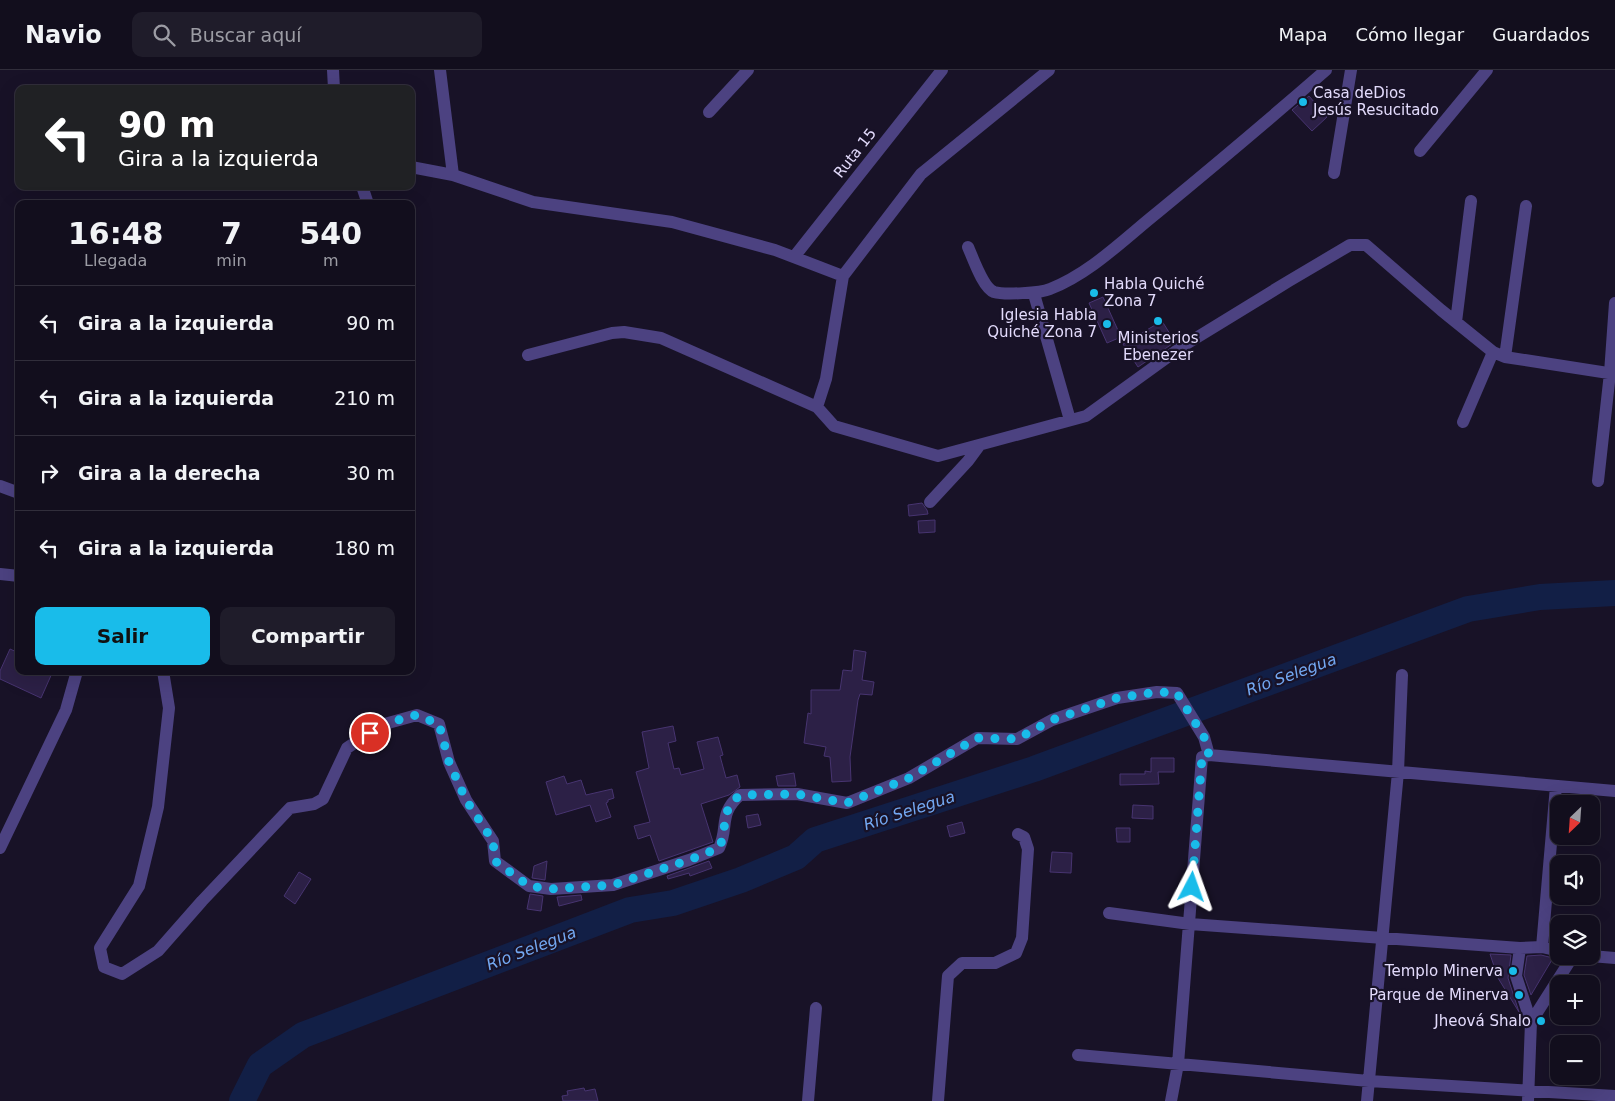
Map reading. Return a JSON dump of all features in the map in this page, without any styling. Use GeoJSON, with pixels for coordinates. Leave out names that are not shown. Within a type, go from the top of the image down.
{"type":"FeatureCollection","features":[{"type":"Feature","properties":{"kind":"street"},"geometry":{"type":"LineString","coordinates":[[333,70],[334,85]]}},
{"type":"Feature","properties":{"kind":"street"},"geometry":{"type":"LineString","coordinates":[[440,70],[453,175]]}},
{"type":"Feature","properties":{"kind":"street"},"geometry":{"type":"LineString","coordinates":[[709,112],[748,70]]}},
{"type":"Feature","properties":{"kind":"street","name":"Ruta 15"},"geometry":{"type":"LineString","coordinates":[[794,257],[942,70]]}},
{"type":"Feature","properties":{"kind":"street"},"geometry":{"type":"LineString","coordinates":[[817,407],[826,379],[843,276],[921,174],[1049,70]]}},
{"type":"Feature","properties":{"kind":"street"},"geometry":{"type":"LineString","coordinates":[[968,247],[987,287],[1000,293],[1034,294],[1049,290],[1074,278],[1221,161],[1326,70]]}},
{"type":"Feature","properties":{"kind":"street"},"geometry":{"type":"LineString","coordinates":[[1334,173],[1351,70]]}},
{"type":"Feature","properties":{"kind":"street"},"geometry":{"type":"LineString","coordinates":[[1420,152],[1487,70]]}},
{"type":"Feature","properties":{"kind":"street"},"geometry":{"type":"LineString","coordinates":[[415,168],[453,175],[534,202],[672,222],[794,257],[843,276]]}},
{"type":"Feature","properties":{"kind":"street"},"geometry":{"type":"LineString","coordinates":[[1456,322],[1471,201]]}},
{"type":"Feature","properties":{"kind":"street"},"geometry":{"type":"LineString","coordinates":[[1505,357],[1526,206]]}},
{"type":"Feature","properties":{"kind":"street"},"geometry":{"type":"LineString","coordinates":[[528,355],[612,333],[624,332],[661,338],[817,407],[834,426],[938,456],[1086,416],[1183,346],[1350,244],[1366,245],[1493,352],[1505,357],[1613,373]]}},
{"type":"Feature","properties":{"kind":"street"},"geometry":{"type":"LineString","coordinates":[[1034,294],[1070,420]]}},
{"type":"Feature","properties":{"kind":"street"},"geometry":{"type":"LineString","coordinates":[[1598,481],[1613,373],[1615,303]]}},
{"type":"Feature","properties":{"kind":"street"},"geometry":{"type":"LineString","coordinates":[[1463,422],[1493,352]]}},
{"type":"Feature","properties":{"kind":"street"},"geometry":{"type":"LineString","coordinates":[[930,502],[968,461],[979,446]]}},
{"type":"Feature","properties":{"kind":"street"},"geometry":{"type":"LineString","coordinates":[[0,486],[15,492]]}},
{"type":"Feature","properties":{"kind":"street"},"geometry":{"type":"LineString","coordinates":[[0,574],[15,576]]}},
{"type":"Feature","properties":{"kind":"street"},"geometry":{"type":"LineString","coordinates":[[0,848],[66,710],[76,675]]}},
{"type":"Feature","properties":{"kind":"street"},"geometry":{"type":"LineString","coordinates":[[164,675],[169,708],[158,807],[139,886],[100,948],[104,967],[122,974],[158,951],[202,901],[290,808],[314,804],[323,799],[347,748],[381,725],[416,715],[439,724],[449,762],[466,800],[493,841],[495,861],[529,886],[551,889],[613,885],[719,848],[723,840],[724,816],[734,800],[740,795],[796,794],[847,803],[909,778],[977,738],[1017,739],[1052,720],[1117,698],[1157,692],[1177,693],[1204,737],[1209,755]]}},
{"type":"Feature","properties":{"kind":"street"},"geometry":{"type":"LineString","coordinates":[[1367,1101],[1398,772],[1402,675]]}},
{"type":"Feature","properties":{"kind":"street"},"geometry":{"type":"LineString","coordinates":[[1171,1101],[1178,1064],[1202,757],[1209,755],[1615,791]]}},
{"type":"Feature","properties":{"kind":"street"},"geometry":{"type":"LineString","coordinates":[[1542,947],[1556,786]]}},
{"type":"Feature","properties":{"kind":"street"},"geometry":{"type":"LineString","coordinates":[[938,1101],[948,976],[962,962],[995,963],[1016,953],[1022,938],[1028,849],[1024,837],[1018,834]]}},
{"type":"Feature","properties":{"kind":"street"},"geometry":{"type":"LineString","coordinates":[[1109,913],[1190,924],[1550,949]]}},
{"type":"Feature","properties":{"kind":"street"},"geometry":{"type":"LineString","coordinates":[[1520,948],[1516,976],[1531,1022],[1528,1096]]}},
{"type":"Feature","properties":{"kind":"street"},"geometry":{"type":"LineString","coordinates":[[1600,957],[1615,958]]}},
{"type":"Feature","properties":{"kind":"street"},"geometry":{"type":"LineString","coordinates":[[1531,1022],[1568,965]]}},
{"type":"Feature","properties":{"kind":"street"},"geometry":{"type":"LineString","coordinates":[[808,1101],[816,1008]]}},
{"type":"Feature","properties":{"kind":"street"},"geometry":{"type":"LineString","coordinates":[[1078,1055],[1528,1096],[1615,1096]]}},
{"type":"Feature","properties":{"kind":"building"},"geometry":{"type":"Polygon","coordinates":[[[1309,96],[1327,117],[1312,131],[1292,110],[1309,96]]]}},
{"type":"Feature","properties":{"kind":"building","name":"Iglesia Habla Quiché Zona 7"},"geometry":{"type":"Polygon","coordinates":[[[1103,297],[1121,337],[1107,343],[1089,303],[1103,297]]]}},
{"type":"Feature","properties":{"kind":"building","name":"Ministerios Ebenezer"},"geometry":{"type":"Polygon","coordinates":[[[1162,321],[1175,342],[1138,367],[1123,344],[1162,321]]]}},
{"type":"Feature","properties":{"kind":"building"},"geometry":{"type":"Polygon","coordinates":[[[922,503],[928,514],[909,516],[908,505],[922,503]]]}},
{"type":"Feature","properties":{"kind":"building"},"geometry":{"type":"Polygon","coordinates":[[[935,520],[935,532],[919,533],[918,521],[935,520]]]}},
{"type":"Feature","properties":{"kind":"building"},"geometry":{"type":"Polygon","coordinates":[[[10,649],[15,651],[15,675],[51,675],[41,698],[0,679],[0,671],[10,649]]]}},
{"type":"Feature","properties":{"kind":"building"},"geometry":{"type":"Polygon","coordinates":[[[854,650],[866,652],[862,680],[874,682],[872,695],[860,694],[858,700],[850,757],[851,781],[832,782],[830,757],[824,756],[826,747],[804,743],[808,713],[811,714],[811,690],[840,690],[843,670],[852,671],[854,650]]]}},
{"type":"Feature","properties":{"kind":"building"},"geometry":{"type":"Polygon","coordinates":[[[673,726],[676,741],[668,743],[674,769],[679,768],[681,775],[704,769],[697,742],[718,737],[723,755],[720,756],[726,778],[737,775],[740,787],[729,795],[701,804],[713,842],[659,861],[650,835],[638,839],[634,826],[650,822],[636,772],[649,768],[642,732],[673,726]]]}},
{"type":"Feature","properties":{"kind":"building"},"geometry":{"type":"Polygon","coordinates":[[[1151,758],[1174,758],[1174,772],[1158,772],[1159,784],[1120,785],[1120,774],[1145,774],[1145,771],[1151,772],[1151,758]]]}},
{"type":"Feature","properties":{"kind":"building"},"geometry":{"type":"Polygon","coordinates":[[[794,773],[796,786],[778,786],[776,776],[794,773]]]}},
{"type":"Feature","properties":{"kind":"building"},"geometry":{"type":"Polygon","coordinates":[[[564,776],[567,784],[581,780],[586,795],[612,789],[614,798],[606,803],[611,817],[596,822],[590,805],[556,815],[546,782],[564,776]]]}},
{"type":"Feature","properties":{"kind":"building"},"geometry":{"type":"Polygon","coordinates":[[[1133,805],[1153,806],[1153,819],[1132,818],[1133,805]]]}},
{"type":"Feature","properties":{"kind":"building"},"geometry":{"type":"Polygon","coordinates":[[[758,814],[761,825],[748,828],[746,816],[758,814]]]}},
{"type":"Feature","properties":{"kind":"building"},"geometry":{"type":"Polygon","coordinates":[[[962,822],[965,833],[950,837],[947,826],[962,822]]]}},
{"type":"Feature","properties":{"kind":"building"},"geometry":{"type":"Polygon","coordinates":[[[1116,828],[1130,828],[1130,842],[1117,842],[1116,828]]]}},
{"type":"Feature","properties":{"kind":"building"},"geometry":{"type":"Polygon","coordinates":[[[1052,852],[1072,853],[1071,873],[1050,872],[1052,852]]]}},
{"type":"Feature","properties":{"kind":"building"},"geometry":{"type":"Polygon","coordinates":[[[547,861],[545,880],[532,878],[534,866],[547,861]]]}},
{"type":"Feature","properties":{"kind":"building"},"geometry":{"type":"Polygon","coordinates":[[[709,861],[712,868],[690,876],[689,873],[668,879],[667,876],[709,861]]]}},
{"type":"Feature","properties":{"kind":"building"},"geometry":{"type":"Polygon","coordinates":[[[299,872],[311,879],[295,904],[284,896],[299,872]]]}},
{"type":"Feature","properties":{"kind":"building"},"geometry":{"type":"Polygon","coordinates":[[[530,894],[543,896],[541,911],[527,909],[530,894]]]}},
{"type":"Feature","properties":{"kind":"building"},"geometry":{"type":"Polygon","coordinates":[[[581,895],[582,900],[559,906],[557,897],[581,895]]]}},
{"type":"Feature","properties":{"kind":"building"},"geometry":{"type":"Polygon","coordinates":[[[1490,954],[1511,955],[1508,978],[1519,1012],[1498,978],[1490,954]]]}},
{"type":"Feature","properties":{"kind":"building"},"geometry":{"type":"Polygon","coordinates":[[[1541,955],[1550,957],[1550,963],[1531,995],[1524,975],[1527,956],[1541,955]]]}},
{"type":"Feature","properties":{"kind":"building"},"geometry":{"type":"Polygon","coordinates":[[[584,1088],[585,1091],[595,1089],[598,1101],[563,1101],[562,1096],[568,1095],[567,1091],[584,1088]]]}},
{"type":"Feature","properties":{"kind":"waterway","name":"Río Selegua"},"geometry":{"type":"LineString","coordinates":[[242,1101],[260,1065],[303,1035],[630,910],[673,903],[741,880],[796,857],[815,840],[1034,769],[1468,609],[1540,597],[1615,593]]}},
{"type":"Feature","properties":{"kind":"place","name":"Casa deDios Jesús Resucitado"},"geometry":{"type":"Point","coordinates":[1303,102]}},
{"type":"Feature","properties":{"kind":"place","name":"Habla Quiché Zona 7"},"geometry":{"type":"Point","coordinates":[1094,293]}},
{"type":"Feature","properties":{"kind":"place","name":"Ministerios Ebenezer"},"geometry":{"type":"Point","coordinates":[1158,321]}},
{"type":"Feature","properties":{"kind":"place","name":"Iglesia Habla Quiché Zona 7"},"geometry":{"type":"Point","coordinates":[1107,324]}},
{"type":"Feature","properties":{"kind":"place","name":"Templo Minerva"},"geometry":{"type":"Point","coordinates":[1513,971]}},
{"type":"Feature","properties":{"kind":"place","name":"Parque de Minerva"},"geometry":{"type":"Point","coordinates":[1519,995]}},
{"type":"Feature","properties":{"kind":"place","name":"Jheová Shalo"},"geometry":{"type":"Point","coordinates":[1541,1021]}},
{"type":"Feature","properties":{"kind":"route"},"geometry":{"type":"LineString","coordinates":[[370,733],[381,725],[416,715],[439,724],[449,762],[466,800],[493,841],[495,861],[529,886],[551,889],[613,885],[719,848],[723,840],[724,816],[734,800],[740,795],[796,794],[847,803],[909,778],[977,738],[1017,739],[1052,720],[1117,698],[1157,692],[1177,693],[1204,737],[1209,755],[1202,757],[1192,887]]}}]}
